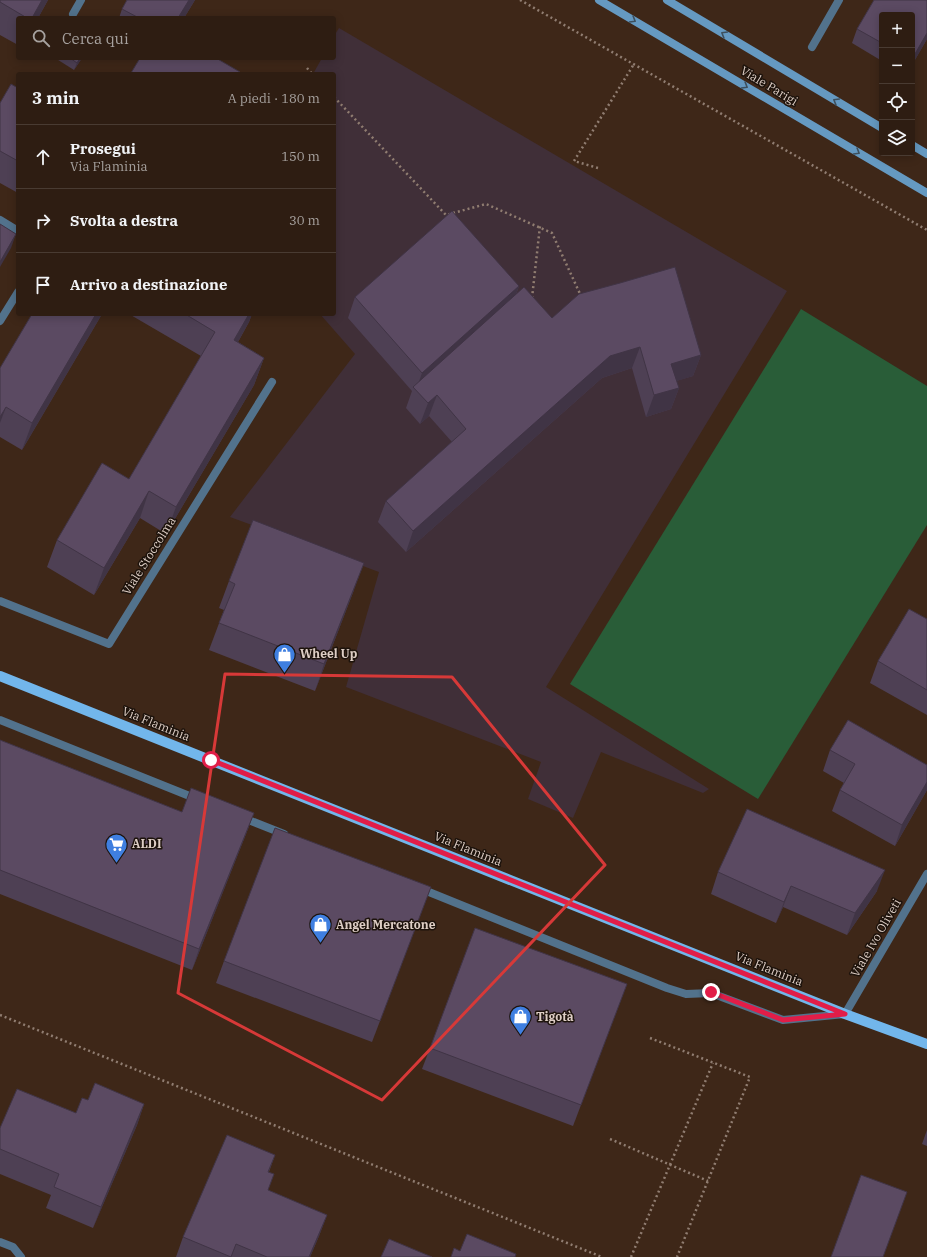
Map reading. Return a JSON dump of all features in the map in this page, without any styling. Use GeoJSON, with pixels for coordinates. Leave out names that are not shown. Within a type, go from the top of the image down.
{"type":"FeatureCollection","features":[{"type":"Feature","properties":{"kind":"main road","name":"Viale Parigi"},"geometry":{"type":"LineString","coordinates":[[599,0],[927,193]]}},
{"type":"Feature","properties":{"kind":"main road","name":"Viale Parigi"},"geometry":{"type":"LineString","coordinates":[[667,0],[879,126]]}},
{"type":"Feature","properties":{"kind":"main road"},"geometry":{"type":"LineString","coordinates":[[915,147],[927,154]]}},
{"type":"Feature","properties":{"kind":"main road","name":"Via Flaminia"},"geometry":{"type":"LineString","coordinates":[[0,676],[845,1014],[927,1044]]}},
{"type":"Feature","properties":{"kind":"street"},"geometry":{"type":"LineString","coordinates":[[73,14],[81,0]]}},
{"type":"Feature","properties":{"kind":"street"},"geometry":{"type":"LineString","coordinates":[[812,47],[839,0]]}},
{"type":"Feature","properties":{"kind":"street"},"geometry":{"type":"LineString","coordinates":[[0,220],[16,230]]}},
{"type":"Feature","properties":{"kind":"street"},"geometry":{"type":"LineString","coordinates":[[0,321],[16,295]]}},
{"type":"Feature","properties":{"kind":"street","name":"Viale Stoccolma"},"geometry":{"type":"LineString","coordinates":[[0,601],[109,644],[272,382]]}},
{"type":"Feature","properties":{"kind":"street"},"geometry":{"type":"LineString","coordinates":[[0,720],[206,803]]}},
{"type":"Feature","properties":{"kind":"street"},"geometry":{"type":"LineString","coordinates":[[235,815],[294,838]]}},
{"type":"Feature","properties":{"kind":"street","name":"Viale Ivo Oliveti"},"geometry":{"type":"LineString","coordinates":[[845,1014],[927,874]]}},
{"type":"Feature","properties":{"kind":"street"},"geometry":{"type":"LineString","coordinates":[[412,885],[667,988],[686,994],[711,992],[783,1020],[845,1014]]}},
{"type":"Feature","properties":{"kind":"street"},"geometry":{"type":"LineString","coordinates":[[0,1242],[13,1247],[21,1257]]}},
{"type":"Feature","properties":{"kind":"path"},"geometry":{"type":"LineString","coordinates":[[520,0],[927,230]]}},
{"type":"Feature","properties":{"kind":"path"},"geometry":{"type":"LineString","coordinates":[[598,168],[574,161],[634,64]]}},
{"type":"Feature","properties":{"kind":"path"},"geometry":{"type":"LineString","coordinates":[[306,68],[310,72]]}},
{"type":"Feature","properties":{"kind":"path"},"geometry":{"type":"LineString","coordinates":[[336,99],[446,215],[486,204],[552,232],[583,301]]}},
{"type":"Feature","properties":{"kind":"path"},"geometry":{"type":"LineString","coordinates":[[531,300],[540,226]]}},
{"type":"Feature","properties":{"kind":"path"},"geometry":{"type":"LineString","coordinates":[[0,1015],[602,1257]]}},
{"type":"Feature","properties":{"kind":"path"},"geometry":{"type":"LineString","coordinates":[[650,1038],[750,1076],[677,1257]]}},
{"type":"Feature","properties":{"kind":"path"},"geometry":{"type":"LineString","coordinates":[[631,1257],[713,1063]]}},
{"type":"Feature","properties":{"kind":"path"},"geometry":{"type":"LineString","coordinates":[[610,1139],[708,1180]]}},
{"type":"Feature","properties":{"kind":"highlighted area"},"geometry":{"type":"Polygon","coordinates":[[[225,674],[452,677],[605,865],[382,1100],[178,993],[225,674]]]}},
{"type":"Feature","properties":{"kind":"shaded area"},"geometry":{"type":"Polygon","coordinates":[[[339,28],[787,291],[546,687],[709,789],[703,793],[601,752],[573,818],[528,799],[541,762],[346,687],[379,572],[230,517],[355,354],[322,316],[336,316],[336,72],[314,72],[321,60],[336,60],[336,33],[339,28]]]}},
{"type":"Feature","properties":{"kind":"green space"},"geometry":{"type":"Polygon","coordinates":[[[801,309],[927,386],[927,525],[758,799],[570,684],[801,309]]]}},
{"type":"Feature","properties":{"kind":"building"},"geometry":{"type":"Polygon","coordinates":[[[0,0],[42,0],[33,16],[24,16],[0,2],[0,0]]]}},
{"type":"Feature","properties":{"kind":"building"},"geometry":{"type":"Polygon","coordinates":[[[127,0],[189,0],[179,16],[135,16],[122,9],[127,0]]]}},
{"type":"Feature","properties":{"kind":"building"},"geometry":{"type":"Polygon","coordinates":[[[874,0],[927,0],[927,33],[915,54],[915,12],[879,12],[879,41],[857,29],[874,0]]]}},
{"type":"Feature","properties":{"kind":"building"},"geometry":{"type":"Polygon","coordinates":[[[139,60],[219,60],[240,72],[132,72],[139,60]]]}},
{"type":"Feature","properties":{"kind":"building"},"geometry":{"type":"Polygon","coordinates":[[[11,84],[16,87],[16,160],[0,151],[0,103],[11,84]]]}},
{"type":"Feature","properties":{"kind":"building"},"geometry":{"type":"Polygon","coordinates":[[[452,211],[519,286],[422,373],[355,297],[452,211]]]}},
{"type":"Feature","properties":{"kind":"building"},"geometry":{"type":"Polygon","coordinates":[[[0,224],[16,234],[0,262],[0,224]]]}},
{"type":"Feature","properties":{"kind":"building"},"geometry":{"type":"Polygon","coordinates":[[[675,267],[701,355],[671,364],[679,388],[654,395],[640,347],[610,356],[413,531],[386,501],[466,429],[437,395],[428,403],[413,387],[524,287],[552,318],[579,294],[675,267]]]}},
{"type":"Feature","properties":{"kind":"building"},"geometry":{"type":"Polygon","coordinates":[[[31,316],[95,316],[32,423],[6,407],[0,417],[0,368],[31,316]]]}},
{"type":"Feature","properties":{"kind":"building"},"geometry":{"type":"Polygon","coordinates":[[[188,316],[248,316],[234,340],[264,358],[176,507],[149,491],[104,568],[57,540],[102,463],[129,479],[215,332],[188,316]]]}},
{"type":"Feature","properties":{"kind":"building"},"geometry":{"type":"Polygon","coordinates":[[[253,520],[364,563],[324,664],[219,623],[235,584],[229,581],[253,520]]]}},
{"type":"Feature","properties":{"kind":"building"},"geometry":{"type":"Polygon","coordinates":[[[909,609],[927,619],[927,690],[878,661],[909,609]]]}},
{"type":"Feature","properties":{"kind":"building"},"geometry":{"type":"Polygon","coordinates":[[[848,720],[927,765],[927,782],[902,825],[840,790],[855,764],[830,750],[848,720]]]}},
{"type":"Feature","properties":{"kind":"building","name":"ALDI"},"geometry":{"type":"Polygon","coordinates":[[[0,740],[182,812],[191,788],[254,813],[199,949],[0,870],[0,740]]]}},
{"type":"Feature","properties":{"kind":"building"},"geometry":{"type":"Polygon","coordinates":[[[747,809],[885,870],[855,913],[791,886],[784,902],[718,872],[747,809]]]}},
{"type":"Feature","properties":{"kind":"building","name":"Angel Mercatone"},"geometry":{"type":"Polygon","coordinates":[[[275,828],[431,887],[380,1021],[224,961],[275,828]]]}},
{"type":"Feature","properties":{"kind":"building","name":"Tigotà"},"geometry":{"type":"Polygon","coordinates":[[[475,928],[627,984],[581,1105],[430,1048],[475,928]]]}},
{"type":"Feature","properties":{"kind":"building"},"geometry":{"type":"Polygon","coordinates":[[[95,1083],[144,1104],[101,1207],[54,1187],[59,1174],[0,1149],[0,1128],[17,1089],[76,1113],[82,1098],[88,1100],[95,1083]]]}},
{"type":"Feature","properties":{"kind":"building"},"geometry":{"type":"Polygon","coordinates":[[[227,1135],[275,1155],[268,1172],[274,1174],[268,1190],[327,1215],[309,1257],[267,1257],[236,1244],[231,1257],[183,1237],[227,1135]]]}},
{"type":"Feature","properties":{"kind":"building"},"geometry":{"type":"Polygon","coordinates":[[[861,1175],[907,1192],[883,1257],[831,1257],[861,1175]]]}},
{"type":"Feature","properties":{"kind":"building"},"geometry":{"type":"Polygon","coordinates":[[[467,1234],[516,1254],[515,1257],[451,1257],[454,1248],[460,1251],[467,1234]]]}},
{"type":"Feature","properties":{"kind":"building"},"geometry":{"type":"Polygon","coordinates":[[[389,1239],[432,1257],[381,1257],[389,1239]]]}},
{"type":"Feature","properties":{"kind":"place","name":"Wheel Up"},"geometry":{"type":"Point","coordinates":[284,674]}},
{"type":"Feature","properties":{"kind":"place","name":"ALDI"},"geometry":{"type":"Point","coordinates":[117,864]}},
{"type":"Feature","properties":{"kind":"place","name":"Angel Mercatone"},"geometry":{"type":"Point","coordinates":[320,944]}},
{"type":"Feature","properties":{"kind":"place","name":"Tigotà"},"geometry":{"type":"Point","coordinates":[520,1036]}},
{"type":"Feature","properties":{"kind":"route"},"geometry":{"type":"LineString","coordinates":[[211,760],[845,1014],[783,1020],[711,992]]}}]}
